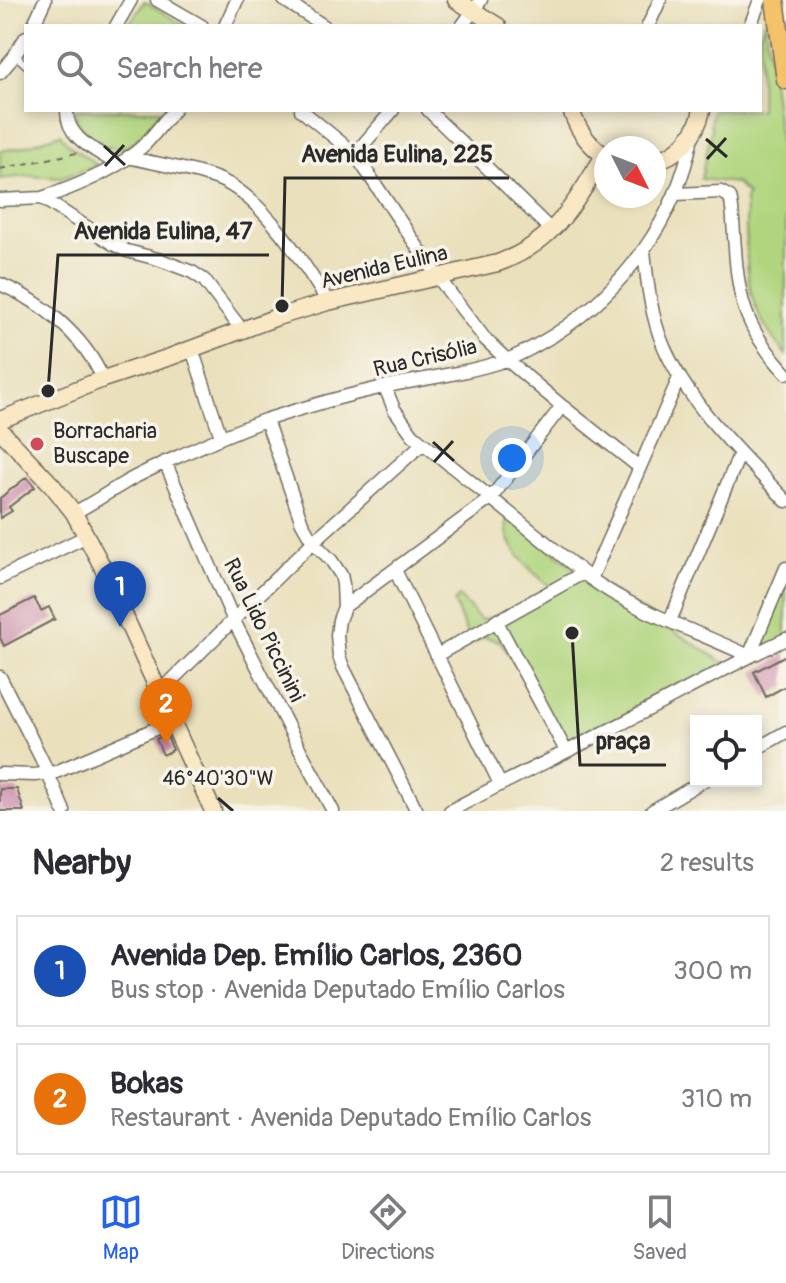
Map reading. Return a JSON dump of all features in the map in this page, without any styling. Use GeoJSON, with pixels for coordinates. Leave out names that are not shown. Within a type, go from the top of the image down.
{"type":"FeatureCollection","features":[{"type":"Feature","properties":{"kind":"main road"},"geometry":{"type":"LineString","coordinates":[[775,0],[786,80]]}},
{"type":"Feature","properties":{"kind":"street"},"geometry":{"type":"LineString","coordinates":[[34,24],[45,0]]}},
{"type":"Feature","properties":{"kind":"street"},"geometry":{"type":"LineString","coordinates":[[117,24],[131,0]]}},
{"type":"Feature","properties":{"kind":"street"},"geometry":{"type":"LineString","coordinates":[[157,0],[199,24]]}},
{"type":"Feature","properties":{"kind":"street"},"geometry":{"type":"LineString","coordinates":[[226,24],[237,0]]}},
{"type":"Feature","properties":{"kind":"street"},"geometry":{"type":"LineString","coordinates":[[284,0],[321,24]]}},
{"type":"Feature","properties":{"kind":"street"},"geometry":{"type":"LineString","coordinates":[[456,0],[477,6],[496,24]]}},
{"type":"Feature","properties":{"kind":"street"},"geometry":{"type":"LineString","coordinates":[[649,24],[660,0]]}},
{"type":"Feature","properties":{"kind":"street"},"geometry":{"type":"LineString","coordinates":[[751,24],[760,0]]}},
{"type":"Feature","properties":{"kind":"street"},"geometry":{"type":"LineString","coordinates":[[464,24],[477,6]]}},
{"type":"Feature","properties":{"kind":"street"},"geometry":{"type":"LineString","coordinates":[[0,73],[24,40]]}},
{"type":"Feature","properties":{"kind":"street"},"geometry":{"type":"LineString","coordinates":[[67,112],[69,127],[74,135],[123,161],[219,179],[238,189],[259,208],[289,244],[328,302]]}},
{"type":"Feature","properties":{"kind":"street"},"geometry":{"type":"LineString","coordinates":[[0,200],[42,198],[68,190],[123,161],[143,146],[172,112]]}},
{"type":"Feature","properties":{"kind":"street"},"geometry":{"type":"LineString","coordinates":[[303,112],[355,154],[437,276],[485,339],[639,467]]}},
{"type":"Feature","properties":{"kind":"street"},"geometry":{"type":"LineString","coordinates":[[355,154],[391,112]]}},
{"type":"Feature","properties":{"kind":"street"},"geometry":{"type":"LineString","coordinates":[[430,112],[552,231]]}},
{"type":"Feature","properties":{"kind":"street"},"geometry":{"type":"LineString","coordinates":[[572,112],[578,129],[594,148]]}},
{"type":"Feature","properties":{"kind":"street"},"geometry":{"type":"LineString","coordinates":[[666,157],[692,136],[702,112]]}},
{"type":"Feature","properties":{"kind":"street","name":"Rua Crisólia"},"geometry":{"type":"LineString","coordinates":[[74,513],[165,462],[266,420],[385,387],[507,360],[535,347],[601,300],[644,250],[676,194],[692,136]]}},
{"type":"Feature","properties":{"kind":"street","name":"Avenida Eulina"},"geometry":{"type":"LineString","coordinates":[[0,420],[103,379],[277,317],[517,256],[552,231],[594,173]]}},
{"type":"Feature","properties":{"kind":"street"},"geometry":{"type":"LineString","coordinates":[[676,194],[721,192],[730,197],[741,301],[757,336],[786,373]]}},
{"type":"Feature","properties":{"kind":"street"},"geometry":{"type":"LineString","coordinates":[[42,198],[127,251],[192,272],[204,280],[242,330]]}},
{"type":"Feature","properties":{"kind":"street"},"geometry":{"type":"LineString","coordinates":[[644,250],[653,313],[663,345],[679,378],[740,453],[786,501]]}},
{"type":"Feature","properties":{"kind":"street"},"geometry":{"type":"LineString","coordinates":[[0,284],[37,305],[62,325],[92,359],[103,379]]}},
{"type":"Feature","properties":{"kind":"street"},"geometry":{"type":"LineString","coordinates":[[192,349],[221,437]]}},
{"type":"Feature","properties":{"kind":"street"},"geometry":{"type":"LineString","coordinates":[[437,655],[496,620],[587,576],[679,378]]}},
{"type":"Feature","properties":{"kind":"street"},"geometry":{"type":"LineString","coordinates":[[385,387],[403,424],[422,444],[587,576],[626,600],[749,656]]}},
{"type":"Feature","properties":{"kind":"street"},"geometry":{"type":"LineString","coordinates":[[344,607],[491,498],[562,406]]}},
{"type":"Feature","properties":{"kind":"street"},"geometry":{"type":"LineString","coordinates":[[266,420],[302,523],[313,542],[341,575],[344,607],[337,635],[339,656],[417,811]]}},
{"type":"Feature","properties":{"kind":"street"},"geometry":{"type":"LineString","coordinates":[[0,430],[52,485],[87,536],[213,811]]}},
{"type":"Feature","properties":{"kind":"street"},"geometry":{"type":"LineString","coordinates":[[158,690],[234,621],[313,542],[422,444]]}},
{"type":"Feature","properties":{"kind":"street"},"geometry":{"type":"LineString","coordinates":[[670,621],[740,453]]}},
{"type":"Feature","properties":{"kind":"street","name":"Rua Lido Piccinini"},"geometry":{"type":"LineString","coordinates":[[165,462],[234,621],[333,811]]}},
{"type":"Feature","properties":{"kind":"street"},"geometry":{"type":"LineString","coordinates":[[0,578],[87,536]]}},
{"type":"Feature","properties":{"kind":"street"},"geometry":{"type":"LineString","coordinates":[[749,656],[786,568]]}},
{"type":"Feature","properties":{"kind":"street"},"geometry":{"type":"LineString","coordinates":[[395,570],[500,784]]}},
{"type":"Feature","properties":{"kind":"street"},"geometry":{"type":"LineString","coordinates":[[496,620],[566,751]]}},
{"type":"Feature","properties":{"kind":"street"},"geometry":{"type":"LineString","coordinates":[[450,811],[786,639]]}},
{"type":"Feature","properties":{"kind":"street"},"geometry":{"type":"LineString","coordinates":[[0,677],[64,811]]}},
{"type":"Feature","properties":{"kind":"street"},"geometry":{"type":"LineString","coordinates":[[0,774],[48,774],[173,721]]}},
{"type":"Feature","properties":{"kind":"street"},"geometry":{"type":"LineString","coordinates":[[762,746],[786,732]]}},
{"type":"Feature","properties":{"kind":"street"},"geometry":{"type":"LineString","coordinates":[[652,811],[693,787]]}},
{"type":"Feature","properties":{"kind":"lane"},"geometry":{"type":"LineString","coordinates":[[15,55],[24,63]]}},
{"type":"Feature","properties":{"kind":"path"},"geometry":{"type":"LineString","coordinates":[[0,169],[79,153]]}},
{"type":"Feature","properties":{"kind":"green space"},"geometry":{"type":"Polygon","coordinates":[[[144,2],[182,24],[129,24],[144,2]]]}},
{"type":"Feature","properties":{"kind":"green space"},"geometry":{"type":"Polygon","coordinates":[[[765,21],[786,194],[786,355],[762,321],[751,291],[745,198],[748,195],[736,183],[701,179],[713,112],[762,112],[762,29],[765,21]]]}},
{"type":"Feature","properties":{"kind":"green space"},"geometry":{"type":"Polygon","coordinates":[[[76,112],[160,112],[137,140],[118,149],[93,139],[77,118],[76,112]]]}},
{"type":"Feature","properties":{"kind":"green space"},"geometry":{"type":"Polygon","coordinates":[[[60,134],[68,144],[97,165],[62,178],[28,176],[0,179],[0,151],[60,134]]]}},
{"type":"Feature","properties":{"kind":"green space"},"geometry":{"type":"Polygon","coordinates":[[[508,516],[580,572],[726,664],[573,751],[500,641],[484,637],[471,644],[454,602],[459,597],[481,620],[499,616],[551,587],[526,565],[512,546],[506,526],[508,516]]]}},
{"type":"Feature","properties":{"kind":"green space"},"geometry":{"type":"Polygon","coordinates":[[[786,580],[786,643],[750,659],[786,580]]]}},
{"type":"Feature","properties":{"kind":"building"},"geometry":{"type":"Polygon","coordinates":[[[27,477],[35,487],[9,507],[12,511],[0,518],[0,498],[27,477]]]}},
{"type":"Feature","properties":{"kind":"building"},"geometry":{"type":"Polygon","coordinates":[[[34,598],[41,611],[49,607],[55,619],[4,646],[0,638],[0,615],[34,598]]]}},
{"type":"Feature","properties":{"kind":"building"},"geometry":{"type":"Polygon","coordinates":[[[786,655],[786,686],[766,697],[754,672],[786,655]]]}},
{"type":"Feature","properties":{"kind":"building"},"geometry":{"type":"Polygon","coordinates":[[[166,734],[173,750],[163,755],[156,739],[166,734]]]}},
{"type":"Feature","properties":{"kind":"building"},"geometry":{"type":"Polygon","coordinates":[[[0,789],[17,789],[24,811],[0,811],[0,789]]]}},
{"type":"Feature","properties":{"kind":"place","name":"Avenida Eulina, 225"},"geometry":{"type":"Point","coordinates":[282,306]}},
{"type":"Feature","properties":{"kind":"place","name":"Avenida Eulina, 47"},"geometry":{"type":"Point","coordinates":[48,391]}},
{"type":"Feature","properties":{"kind":"place","name":"Borracharia Buscape"},"geometry":{"type":"Point","coordinates":[37,444]}},
{"type":"Feature","properties":{"kind":"place","name":"Avenida Dep. Emílio Carlos, 2360"},"geometry":{"type":"Point","coordinates":[120,627]}},
{"type":"Feature","properties":{"kind":"place","name":"praça"},"geometry":{"type":"Point","coordinates":[572,633]}},
{"type":"Feature","properties":{"kind":"place","name":"Bokas"},"geometry":{"type":"Point","coordinates":[166,744]}}]}
